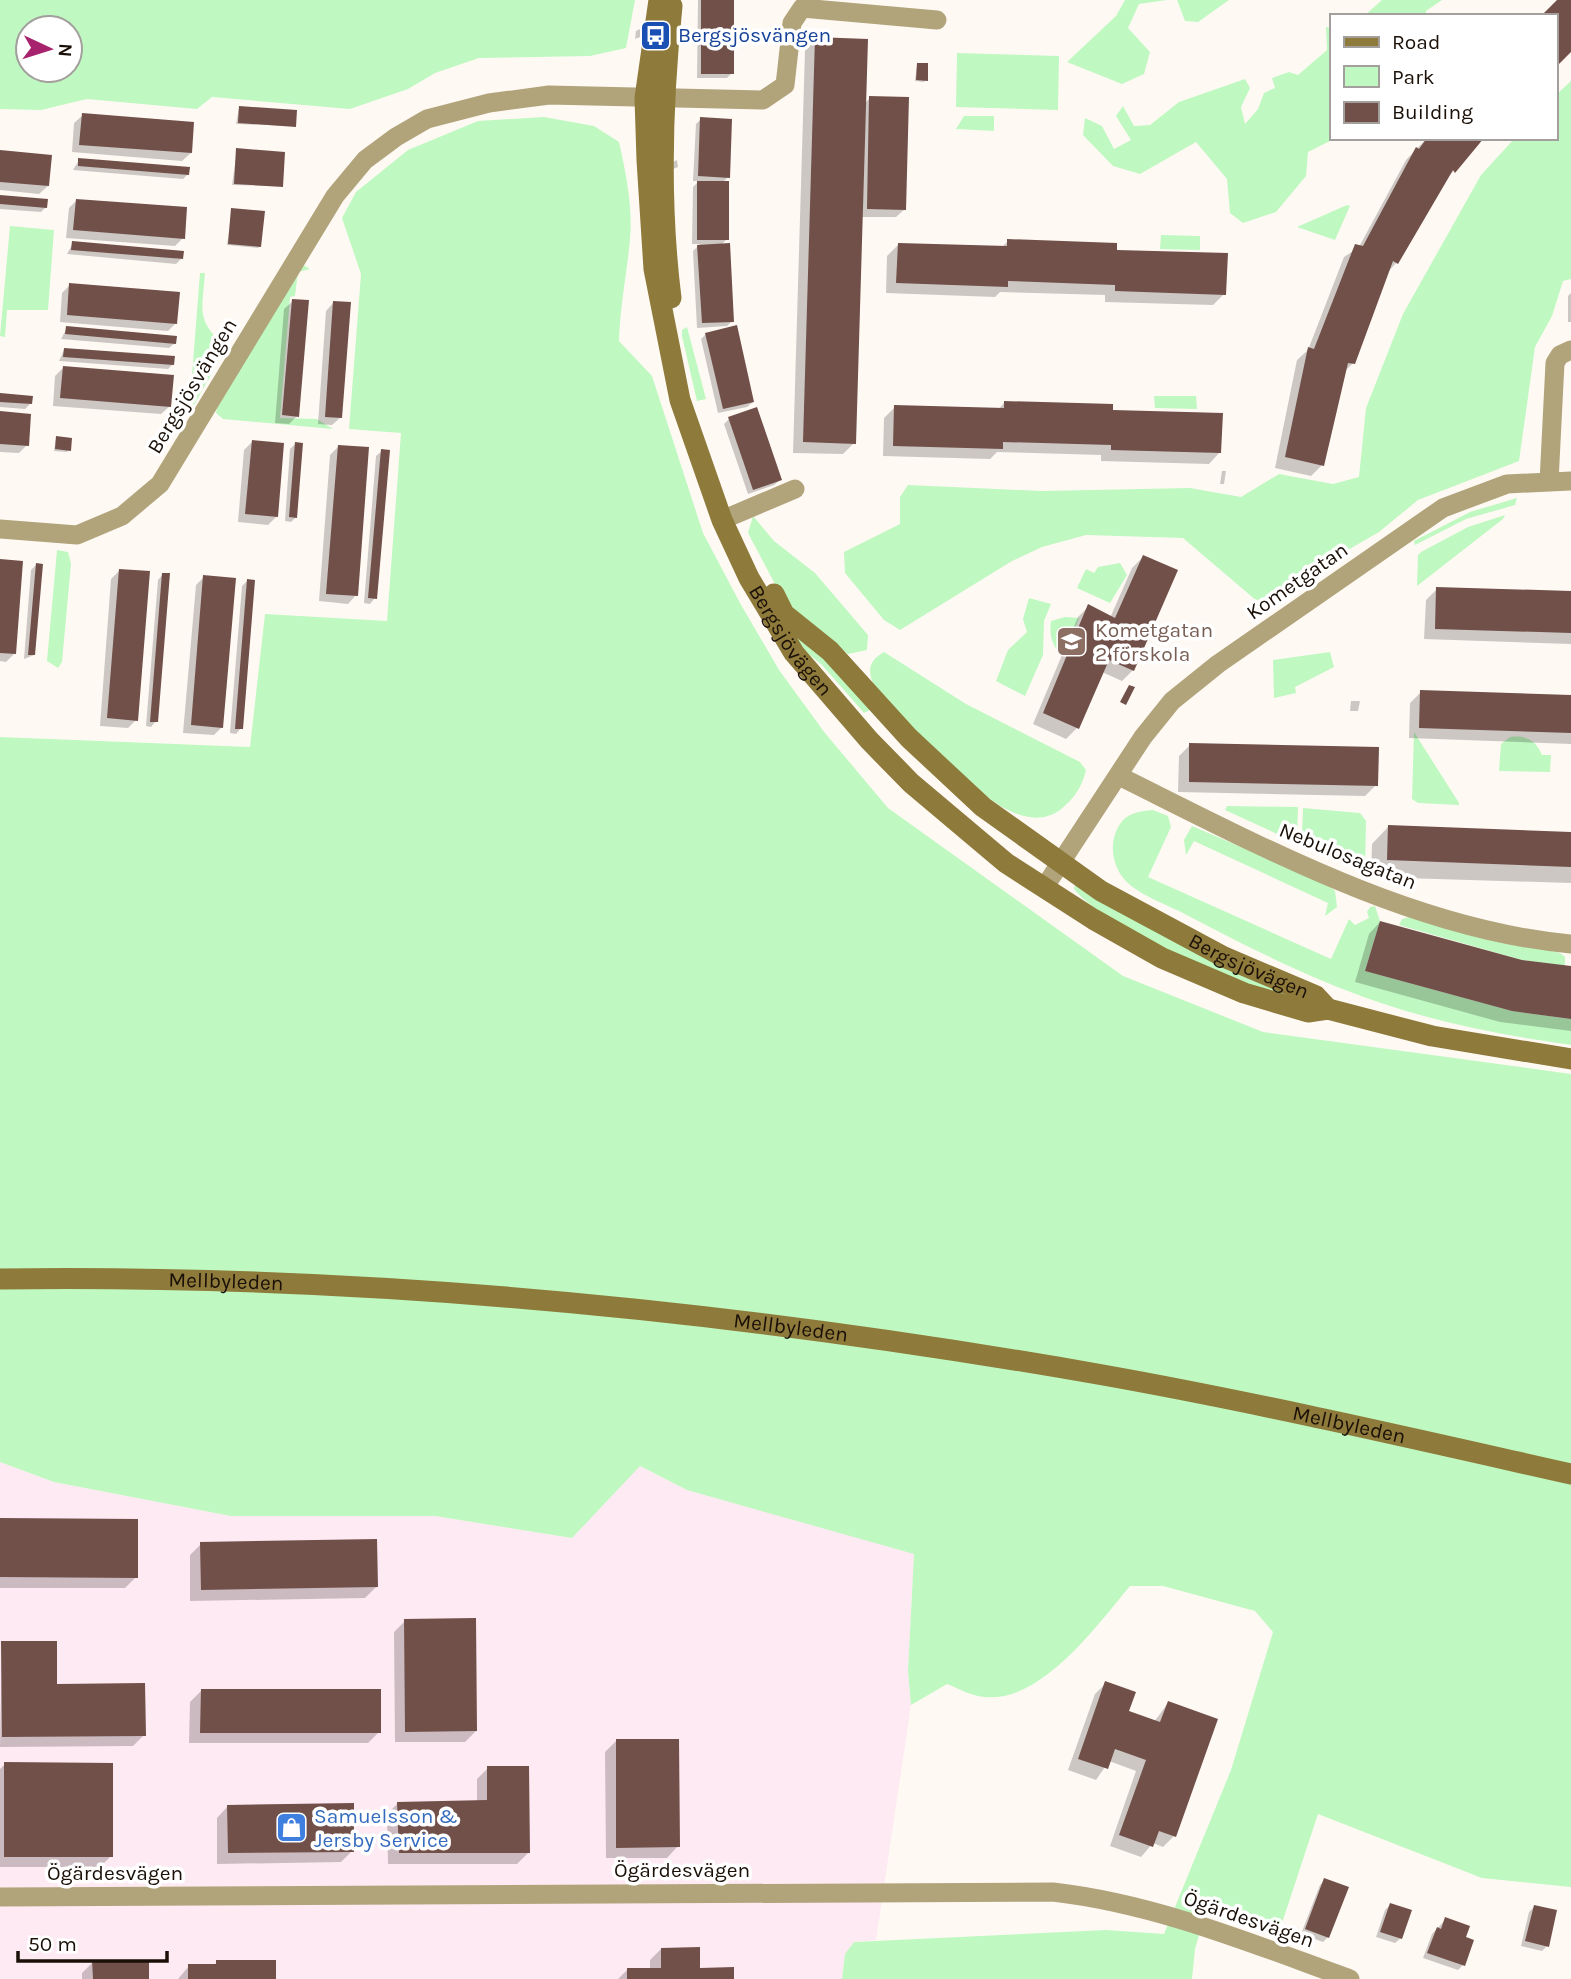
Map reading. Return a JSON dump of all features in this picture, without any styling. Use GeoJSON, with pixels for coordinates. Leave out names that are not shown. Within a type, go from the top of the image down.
{"type":"FeatureCollection","features":[{"type":"Feature","properties":{"kind":"street","name":"Bergsjövägen"},"geometry":{"type":"LineString","coordinates":[[659,0],[655,98],[654,269],[659,307],[680,400],[727,517],[781,634],[869,740],[957,825],[1044,888],[1163,958],[1244,993],[1308,1012],[1328,1009],[1432,1036],[1571,1059]]}},
{"type":"Feature","properties":{"kind":"street","name":"Bergsjövägen"},"geometry":{"type":"LineString","coordinates":[[655,98],[673,0]]}},
{"type":"Feature","properties":{"kind":"street","name":"Bergsjösvängen"},"geometry":{"type":"LineString","coordinates":[[0,529],[77,535],[122,516],[160,484],[335,196],[365,160],[427,119],[519,98],[575,95],[763,100],[785,85],[792,23],[802,8],[937,20]]}},
{"type":"Feature","properties":{"kind":"street"},"geometry":{"type":"LineString","coordinates":[[1549,482],[1555,363],[1560,355],[1571,350]]}},
{"type":"Feature","properties":{"kind":"street","name":"Kometgatan"},"geometry":{"type":"LineString","coordinates":[[1044,888],[1059,861],[1143,737],[1172,701],[1218,664],[1443,508],[1507,484],[1571,481]]}},
{"type":"Feature","properties":{"kind":"street"},"geometry":{"type":"LineString","coordinates":[[727,517],[796,489]]}},
{"type":"Feature","properties":{"kind":"street","name":"Bergsjövägen"},"geometry":{"type":"LineString","coordinates":[[727,517],[785,614],[830,651],[948,778],[983,807],[1142,915],[1224,957],[1316,996],[1328,1009]]}},
{"type":"Feature","properties":{"kind":"street","name":"Nebulosagatan"},"geometry":{"type":"LineString","coordinates":[[1119,776],[1340,881],[1464,924],[1571,944]]}},
{"type":"Feature","properties":{"kind":"street","name":"Mellbyleden"},"geometry":{"type":"LineString","coordinates":[[0,1279],[100,1277],[424,1291],[748,1322],[1107,1376],[1571,1474]]}},
{"type":"Feature","properties":{"kind":"street","name":"Ögärdesvägen"},"geometry":{"type":"LineString","coordinates":[[0,1896],[1053,1892],[1111,1900],[1159,1912],[1350,1979]]}},
{"type":"Feature","properties":{"kind":"shaded area"},"geometry":{"type":"Polygon","coordinates":[[[0,1462],[54,1482],[231,1516],[435,1516],[572,1538],[639,1466],[687,1490],[914,1553],[908,1671],[911,1705],[876,1940],[854,1942],[845,1955],[842,1979],[0,1979],[0,1462]]]}},
{"type":"Feature","properties":{"kind":"green space"},"geometry":{"type":"Polygon","coordinates":[[[0,0],[635,0],[626,48],[590,56],[479,58],[435,73],[408,89],[350,109],[212,97],[197,109],[87,99],[41,110],[0,109],[0,0]]]}},
{"type":"Feature","properties":{"kind":"green space"},"geometry":{"type":"Polygon","coordinates":[[[1125,0],[1167,0],[1139,4],[1128,28],[1150,52],[1144,74],[1122,84],[1067,62],[1116,16],[1125,0]]]}},
{"type":"Feature","properties":{"kind":"green space"},"geometry":{"type":"Polygon","coordinates":[[[1177,0],[1229,0],[1198,22],[1185,21],[1177,0]]]}},
{"type":"Feature","properties":{"kind":"green space"},"geometry":{"type":"Polygon","coordinates":[[[1382,0],[1442,0],[1426,11],[1426,14],[1366,14],[1382,0]]]}},
{"type":"Feature","properties":{"kind":"green space"},"geometry":{"type":"Polygon","coordinates":[[[1326,27],[1330,28],[1332,140],[1308,152],[1306,176],[1276,212],[1243,223],[1230,213],[1227,179],[1196,142],[1140,174],[1113,166],[1083,135],[1085,118],[1102,126],[1114,149],[1131,140],[1116,116],[1123,106],[1134,126],[1150,125],[1179,102],[1245,79],[1250,88],[1241,107],[1245,124],[1258,109],[1264,93],[1275,88],[1272,78],[1289,72],[1298,75],[1327,50],[1326,27]]]}},
{"type":"Feature","properties":{"kind":"green space"},"geometry":{"type":"Polygon","coordinates":[[[957,53],[1059,56],[1058,110],[956,107],[957,53]]]}},
{"type":"Feature","properties":{"kind":"green space"},"geometry":{"type":"Polygon","coordinates":[[[1571,81],[1571,279],[1563,281],[1552,316],[1535,347],[1519,461],[1418,500],[1379,532],[1258,602],[1183,538],[1086,535],[1042,547],[1012,561],[900,630],[884,620],[845,573],[844,552],[900,524],[900,497],[908,485],[1041,491],[1190,488],[1241,497],[1279,474],[1333,484],[1359,477],[1366,408],[1403,314],[1481,175],[1513,140],[1557,140],[1557,94],[1571,81]]]}},
{"type":"Feature","properties":{"kind":"green space"},"geometry":{"type":"Polygon","coordinates":[[[964,116],[994,116],[994,131],[956,129],[964,116]]]}},
{"type":"Feature","properties":{"kind":"green space"},"geometry":{"type":"Polygon","coordinates":[[[544,117],[594,126],[619,142],[628,190],[631,227],[619,341],[652,376],[703,533],[740,603],[779,670],[825,733],[888,808],[1123,976],[1263,1032],[1571,1074],[1571,1887],[1482,1878],[1318,1814],[1281,1926],[1264,1929],[1205,1915],[1195,1949],[1192,1979],[842,1979],[845,1954],[854,1942],[1106,1930],[1164,1934],[1231,1770],[1273,1632],[1255,1611],[1163,1586],[1130,1586],[1064,1660],[1044,1677],[1022,1690],[1000,1697],[978,1696],[947,1684],[911,1705],[908,1671],[914,1554],[687,1490],[640,1466],[572,1538],[435,1516],[231,1516],[54,1482],[0,1462],[0,737],[250,747],[265,614],[387,621],[401,433],[349,429],[361,274],[342,218],[356,192],[408,150],[478,121],[544,117]]]}},
{"type":"Feature","properties":{"kind":"green space"},"geometry":{"type":"Polygon","coordinates":[[[1350,206],[1335,240],[1297,227],[1350,206]]]}},
{"type":"Feature","properties":{"kind":"green space"},"geometry":{"type":"Polygon","coordinates":[[[10,226],[54,230],[48,310],[7,310],[5,337],[0,336],[10,226]]]}},
{"type":"Feature","properties":{"kind":"green space"},"geometry":{"type":"Polygon","coordinates":[[[1161,235],[1200,236],[1200,250],[1160,249],[1161,235]]]}},
{"type":"Feature","properties":{"kind":"green space"},"geometry":{"type":"Polygon","coordinates":[[[302,264],[310,269],[298,272],[295,296],[290,297],[280,418],[317,419],[333,429],[223,419],[216,413],[217,408],[302,264]]]}},
{"type":"Feature","properties":{"kind":"green space"},"geometry":{"type":"Polygon","coordinates":[[[200,273],[205,273],[202,307],[205,322],[226,348],[194,405],[190,401],[200,273]]]}},
{"type":"Feature","properties":{"kind":"green space"},"geometry":{"type":"Polygon","coordinates":[[[687,327],[706,399],[697,401],[682,336],[682,330],[687,327]]]}},
{"type":"Feature","properties":{"kind":"green space"},"geometry":{"type":"Polygon","coordinates":[[[1154,396],[1196,396],[1197,409],[1155,408],[1154,396]]]}},
{"type":"Feature","properties":{"kind":"green space"},"geometry":{"type":"Polygon","coordinates":[[[1517,498],[1515,505],[1466,519],[1415,545],[1414,541],[1470,512],[1517,498]]]}},
{"type":"Feature","properties":{"kind":"green space"},"geometry":{"type":"Polygon","coordinates":[[[1505,515],[1417,586],[1418,555],[1421,552],[1468,527],[1505,515]]]}},
{"type":"Feature","properties":{"kind":"green space"},"geometry":{"type":"Polygon","coordinates":[[[753,516],[774,541],[815,573],[868,635],[867,650],[848,654],[785,603],[748,533],[753,516]]]}},
{"type":"Feature","properties":{"kind":"green space"},"geometry":{"type":"Polygon","coordinates":[[[57,550],[68,552],[71,564],[62,662],[58,668],[47,661],[57,550]]]}},
{"type":"Feature","properties":{"kind":"green space"},"geometry":{"type":"Polygon","coordinates":[[[1120,563],[1127,575],[1110,603],[1077,588],[1086,569],[1094,573],[1098,567],[1120,563]]]}},
{"type":"Feature","properties":{"kind":"green space"},"geometry":{"type":"Polygon","coordinates":[[[1029,598],[1051,604],[1044,621],[1043,655],[1025,696],[996,681],[1008,650],[1027,632],[1023,619],[1029,598]]]}},
{"type":"Feature","properties":{"kind":"green space"},"geometry":{"type":"Polygon","coordinates":[[[1065,617],[1079,618],[1065,656],[1054,646],[1050,626],[1051,621],[1065,617]]]}},
{"type":"Feature","properties":{"kind":"green space"},"geometry":{"type":"Polygon","coordinates":[[[794,631],[823,653],[870,710],[864,713],[822,665],[794,642],[794,631]]]}},
{"type":"Feature","properties":{"kind":"green space"},"geometry":{"type":"Polygon","coordinates":[[[884,652],[966,704],[1080,762],[1086,770],[1073,797],[1060,810],[1043,817],[1025,816],[989,798],[895,712],[874,686],[871,665],[884,652]]]}},
{"type":"Feature","properties":{"kind":"green space"},"geometry":{"type":"Polygon","coordinates":[[[1330,652],[1334,667],[1295,687],[1296,693],[1274,698],[1273,660],[1330,652]]]}},
{"type":"Feature","properties":{"kind":"green space"},"geometry":{"type":"Polygon","coordinates":[[[1414,732],[1459,805],[1418,803],[1412,799],[1414,732]]]}},
{"type":"Feature","properties":{"kind":"green space"},"geometry":{"type":"Polygon","coordinates":[[[1510,737],[1530,740],[1542,755],[1551,755],[1550,772],[1499,771],[1501,744],[1510,737]]]}},
{"type":"Feature","properties":{"kind":"green space"},"geometry":{"type":"Polygon","coordinates":[[[1227,806],[1298,807],[1297,843],[1225,810],[1227,806]]]}},
{"type":"Feature","properties":{"kind":"green space"},"geometry":{"type":"Polygon","coordinates":[[[1303,808],[1360,813],[1366,821],[1365,869],[1311,848],[1312,842],[1302,834],[1303,808]]]}},
{"type":"Feature","properties":{"kind":"green space"},"geometry":{"type":"Polygon","coordinates":[[[1153,810],[1168,816],[1171,827],[1148,877],[1331,959],[1349,919],[1355,925],[1369,918],[1367,912],[1370,907],[1375,906],[1380,921],[1365,971],[1512,1011],[1571,1019],[1571,1045],[1473,1028],[1378,1002],[1277,960],[1142,893],[1120,873],[1114,859],[1113,845],[1116,831],[1126,817],[1153,810]]]}},
{"type":"Feature","properties":{"kind":"green space"},"geometry":{"type":"Polygon","coordinates":[[[1192,826],[1327,884],[1335,891],[1337,907],[1325,916],[1328,903],[1194,841],[1186,855],[1184,840],[1192,826]]]}},
{"type":"Feature","properties":{"kind":"green space"},"geometry":{"type":"Polygon","coordinates":[[[1075,884],[1313,1003],[1246,984],[1163,948],[1088,903],[1074,889],[1075,884]]]}},
{"type":"Feature","properties":{"kind":"green space"},"geometry":{"type":"Polygon","coordinates":[[[1409,917],[1560,953],[1565,957],[1565,966],[1522,960],[1399,925],[1402,919],[1409,917]]]}},
{"type":"Feature","properties":{"kind":"building"},"geometry":{"type":"Polygon","coordinates":[[[701,0],[734,0],[734,74],[701,74],[701,0]]]}},
{"type":"Feature","properties":{"kind":"building"},"geometry":{"type":"Polygon","coordinates":[[[1557,0],[1571,0],[1571,52],[1557,66],[1557,14],[1543,14],[1557,0]]]}},
{"type":"Feature","properties":{"kind":"building"},"geometry":{"type":"Polygon","coordinates":[[[815,37],[868,39],[856,444],[803,442],[815,37]]]}},
{"type":"Feature","properties":{"kind":"building"},"geometry":{"type":"Polygon","coordinates":[[[917,63],[928,63],[928,81],[916,80],[917,63]]]}},
{"type":"Feature","properties":{"kind":"building"},"geometry":{"type":"Polygon","coordinates":[[[869,96],[909,97],[906,210],[867,209],[869,96]]]}},
{"type":"Feature","properties":{"kind":"building"},"geometry":{"type":"Polygon","coordinates":[[[239,106],[297,110],[296,127],[238,123],[239,106]]]}},
{"type":"Feature","properties":{"kind":"building"},"geometry":{"type":"Polygon","coordinates":[[[82,113],[194,122],[192,153],[79,145],[82,113]]]}},
{"type":"Feature","properties":{"kind":"building"},"geometry":{"type":"Polygon","coordinates":[[[700,117],[732,119],[730,178],[698,176],[700,117]]]}},
{"type":"Feature","properties":{"kind":"building"},"geometry":{"type":"Polygon","coordinates":[[[1426,140],[1482,140],[1455,173],[1453,170],[1398,264],[1393,261],[1355,364],[1348,363],[1324,466],[1285,457],[1308,347],[1314,349],[1355,244],[1363,246],[1416,147],[1419,149],[1426,140]]]}},
{"type":"Feature","properties":{"kind":"building"},"geometry":{"type":"Polygon","coordinates":[[[236,148],[285,152],[283,187],[234,184],[236,148]]]}},
{"type":"Feature","properties":{"kind":"building"},"geometry":{"type":"Polygon","coordinates":[[[0,150],[52,155],[49,186],[0,182],[0,150]]]}},
{"type":"Feature","properties":{"kind":"building"},"geometry":{"type":"Polygon","coordinates":[[[78,158],[190,167],[189,175],[78,166],[78,158]]]}},
{"type":"Feature","properties":{"kind":"building"},"geometry":{"type":"Polygon","coordinates":[[[697,181],[729,181],[729,240],[697,240],[697,181]]]}},
{"type":"Feature","properties":{"kind":"building"},"geometry":{"type":"Polygon","coordinates":[[[0,195],[48,199],[47,208],[0,204],[0,195]]]}},
{"type":"Feature","properties":{"kind":"building"},"geometry":{"type":"Polygon","coordinates":[[[76,199],[187,207],[185,239],[73,230],[76,199]]]}},
{"type":"Feature","properties":{"kind":"building"},"geometry":{"type":"Polygon","coordinates":[[[231,208],[265,211],[261,247],[228,244],[231,208]]]}},
{"type":"Feature","properties":{"kind":"building"},"geometry":{"type":"Polygon","coordinates":[[[1007,239],[1117,243],[1117,250],[1228,253],[1226,295],[1115,291],[1115,285],[1008,281],[1008,287],[896,283],[898,243],[1007,246],[1007,239]]]}},
{"type":"Feature","properties":{"kind":"building"},"geometry":{"type":"Polygon","coordinates":[[[72,241],[184,251],[183,259],[71,250],[72,241]]]}},
{"type":"Feature","properties":{"kind":"building"},"geometry":{"type":"Polygon","coordinates":[[[730,243],[734,322],[702,323],[697,245],[730,243]]]}},
{"type":"Feature","properties":{"kind":"building"},"geometry":{"type":"Polygon","coordinates":[[[69,283],[180,292],[177,324],[67,315],[69,283]]]}},
{"type":"Feature","properties":{"kind":"building"},"geometry":{"type":"Polygon","coordinates":[[[292,299],[309,300],[299,417],[282,415],[292,299]]]}},
{"type":"Feature","properties":{"kind":"building"},"geometry":{"type":"Polygon","coordinates":[[[333,301],[351,302],[342,418],[325,417],[333,301]]]}},
{"type":"Feature","properties":{"kind":"building"},"geometry":{"type":"Polygon","coordinates":[[[737,325],[754,402],[723,409],[705,333],[737,325]]]}},
{"type":"Feature","properties":{"kind":"building"},"geometry":{"type":"Polygon","coordinates":[[[66,326],[177,336],[176,344],[65,334],[66,326]]]}},
{"type":"Feature","properties":{"kind":"building"},"geometry":{"type":"Polygon","coordinates":[[[64,348],[175,356],[174,365],[63,357],[64,348]]]}},
{"type":"Feature","properties":{"kind":"building"},"geometry":{"type":"Polygon","coordinates":[[[63,366],[174,375],[171,407],[60,398],[63,366]]]}},
{"type":"Feature","properties":{"kind":"building"},"geometry":{"type":"Polygon","coordinates":[[[0,393],[33,396],[32,404],[0,402],[0,393]]]}},
{"type":"Feature","properties":{"kind":"building"},"geometry":{"type":"Polygon","coordinates":[[[1004,401],[1113,404],[1113,410],[1223,413],[1221,453],[1111,450],[1111,445],[1003,442],[1003,449],[893,446],[894,405],[1004,408],[1004,401]]]}},
{"type":"Feature","properties":{"kind":"building"},"geometry":{"type":"Polygon","coordinates":[[[757,407],[782,480],[753,490],[728,417],[757,407]]]}},
{"type":"Feature","properties":{"kind":"building"},"geometry":{"type":"Polygon","coordinates":[[[0,411],[31,414],[29,446],[0,444],[0,411]]]}},
{"type":"Feature","properties":{"kind":"building"},"geometry":{"type":"Polygon","coordinates":[[[56,436],[72,438],[71,451],[55,449],[56,436]]]}},
{"type":"Feature","properties":{"kind":"building"},"geometry":{"type":"Polygon","coordinates":[[[252,440],[284,443],[278,517],[245,514],[252,440]]]}},
{"type":"Feature","properties":{"kind":"building"},"geometry":{"type":"Polygon","coordinates":[[[295,442],[303,443],[297,518],[289,517],[295,442]]]}},
{"type":"Feature","properties":{"kind":"building"},"geometry":{"type":"Polygon","coordinates":[[[338,445],[369,447],[358,596],[326,594],[338,445]]]}},
{"type":"Feature","properties":{"kind":"building"},"geometry":{"type":"Polygon","coordinates":[[[381,449],[390,450],[377,599],[368,598],[381,449]]]}},
{"type":"Feature","properties":{"kind":"building"},"geometry":{"type":"Polygon","coordinates":[[[1143,555],[1178,570],[1134,671],[1109,660],[1079,729],[1043,713],[1088,604],[1115,618],[1143,555]]]}},
{"type":"Feature","properties":{"kind":"building"},"geometry":{"type":"Polygon","coordinates":[[[0,559],[23,561],[16,654],[0,653],[0,559]]]}},
{"type":"Feature","properties":{"kind":"building"},"geometry":{"type":"Polygon","coordinates":[[[36,563],[43,564],[35,655],[28,655],[36,563]]]}},
{"type":"Feature","properties":{"kind":"building"},"geometry":{"type":"Polygon","coordinates":[[[119,569],[150,571],[138,721],[107,718],[119,569]]]}},
{"type":"Feature","properties":{"kind":"building"},"geometry":{"type":"Polygon","coordinates":[[[162,573],[170,573],[158,722],[150,722],[162,573]]]}},
{"type":"Feature","properties":{"kind":"building"},"geometry":{"type":"Polygon","coordinates":[[[203,575],[236,578],[223,728],[191,725],[203,575]]]}},
{"type":"Feature","properties":{"kind":"building"},"geometry":{"type":"Polygon","coordinates":[[[247,579],[255,580],[243,729],[235,729],[247,579]]]}},
{"type":"Feature","properties":{"kind":"building"},"geometry":{"type":"Polygon","coordinates":[[[1436,587],[1571,591],[1571,633],[1435,629],[1436,587]]]}},
{"type":"Feature","properties":{"kind":"building"},"geometry":{"type":"Polygon","coordinates":[[[1129,685],[1135,687],[1126,705],[1120,702],[1129,685]]]}},
{"type":"Feature","properties":{"kind":"building"},"geometry":{"type":"Polygon","coordinates":[[[1420,690],[1571,695],[1571,733],[1419,728],[1420,690]]]}},
{"type":"Feature","properties":{"kind":"building"},"geometry":{"type":"Polygon","coordinates":[[[1189,743],[1379,747],[1378,786],[1189,782],[1189,743]]]}},
{"type":"Feature","properties":{"kind":"building"},"geometry":{"type":"Polygon","coordinates":[[[1388,825],[1571,832],[1571,867],[1387,860],[1388,825]]]}},
{"type":"Feature","properties":{"kind":"building"},"geometry":{"type":"Polygon","coordinates":[[[1380,921],[1522,960],[1571,966],[1571,1019],[1512,1011],[1365,971],[1380,921]]]}},
{"type":"Feature","properties":{"kind":"building"},"geometry":{"type":"Polygon","coordinates":[[[0,1518],[138,1519],[138,1578],[0,1577],[0,1518]]]}},
{"type":"Feature","properties":{"kind":"building"},"geometry":{"type":"Polygon","coordinates":[[[377,1539],[378,1587],[201,1590],[200,1542],[377,1539]]]}},
{"type":"Feature","properties":{"kind":"building"},"geometry":{"type":"Polygon","coordinates":[[[476,1618],[477,1731],[405,1732],[404,1619],[476,1618]]]}},
{"type":"Feature","properties":{"kind":"building"},"geometry":{"type":"Polygon","coordinates":[[[1,1641],[57,1641],[57,1684],[145,1683],[146,1736],[2,1737],[1,1641]]]}},
{"type":"Feature","properties":{"kind":"building"},"geometry":{"type":"Polygon","coordinates":[[[1105,1681],[1136,1692],[1129,1711],[1160,1722],[1168,1701],[1218,1719],[1176,1837],[1159,1831],[1153,1847],[1119,1835],[1146,1760],[1115,1749],[1108,1769],[1078,1759],[1105,1681]]]}},
{"type":"Feature","properties":{"kind":"building"},"geometry":{"type":"Polygon","coordinates":[[[201,1689],[381,1689],[381,1733],[200,1733],[201,1689]]]}},
{"type":"Feature","properties":{"kind":"building"},"geometry":{"type":"Polygon","coordinates":[[[616,1739],[679,1739],[680,1847],[616,1848],[616,1739]]]}},
{"type":"Feature","properties":{"kind":"building"},"geometry":{"type":"Polygon","coordinates":[[[4,1762],[113,1763],[113,1857],[4,1857],[4,1762]]]}},
{"type":"Feature","properties":{"kind":"building"},"geometry":{"type":"Polygon","coordinates":[[[487,1766],[529,1766],[530,1853],[399,1853],[397,1802],[487,1800],[487,1766]]]}},
{"type":"Feature","properties":{"kind":"building","name":"Samuelsson & Jersby Service"},"geometry":{"type":"Polygon","coordinates":[[[354,1803],[354,1852],[228,1853],[227,1805],[354,1803]]]}},
{"type":"Feature","properties":{"kind":"building"},"geometry":{"type":"Polygon","coordinates":[[[1324,1878],[1349,1887],[1329,1938],[1305,1929],[1324,1878]]]}},
{"type":"Feature","properties":{"kind":"building"},"geometry":{"type":"Polygon","coordinates":[[[1390,1903],[1412,1910],[1402,1939],[1380,1932],[1390,1903]]]}},
{"type":"Feature","properties":{"kind":"building"},"geometry":{"type":"Polygon","coordinates":[[[1534,1905],[1557,1910],[1549,1947],[1525,1941],[1534,1905]]]}},
{"type":"Feature","properties":{"kind":"building"},"geometry":{"type":"Polygon","coordinates":[[[1445,1917],[1470,1926],[1466,1937],[1474,1940],[1465,1966],[1427,1953],[1437,1927],[1441,1929],[1445,1917]]]}},
{"type":"Feature","properties":{"kind":"building"},"geometry":{"type":"Polygon","coordinates":[[[700,1947],[700,1968],[734,1967],[734,1979],[627,1979],[627,1968],[661,1968],[661,1948],[700,1947]]]}},
{"type":"Feature","properties":{"kind":"building"},"geometry":{"type":"Polygon","coordinates":[[[92,1960],[149,1960],[149,1979],[93,1979],[92,1960]]]}},
{"type":"Feature","properties":{"kind":"building"},"geometry":{"type":"Polygon","coordinates":[[[216,1960],[276,1960],[276,1979],[188,1979],[188,1964],[216,1964],[216,1960]]]}},
{"type":"Feature","properties":{"kind":"place","name":"Bergsjösvängen"},"geometry":{"type":"Point","coordinates":[655,35]}},
{"type":"Feature","properties":{"kind":"place","name":"Kometgatan 2 förskola"},"geometry":{"type":"Point","coordinates":[1072,642]}},
{"type":"Feature","properties":{"kind":"place","name":"Samuelsson & Jersby Service"},"geometry":{"type":"Point","coordinates":[291,1828]}}]}
